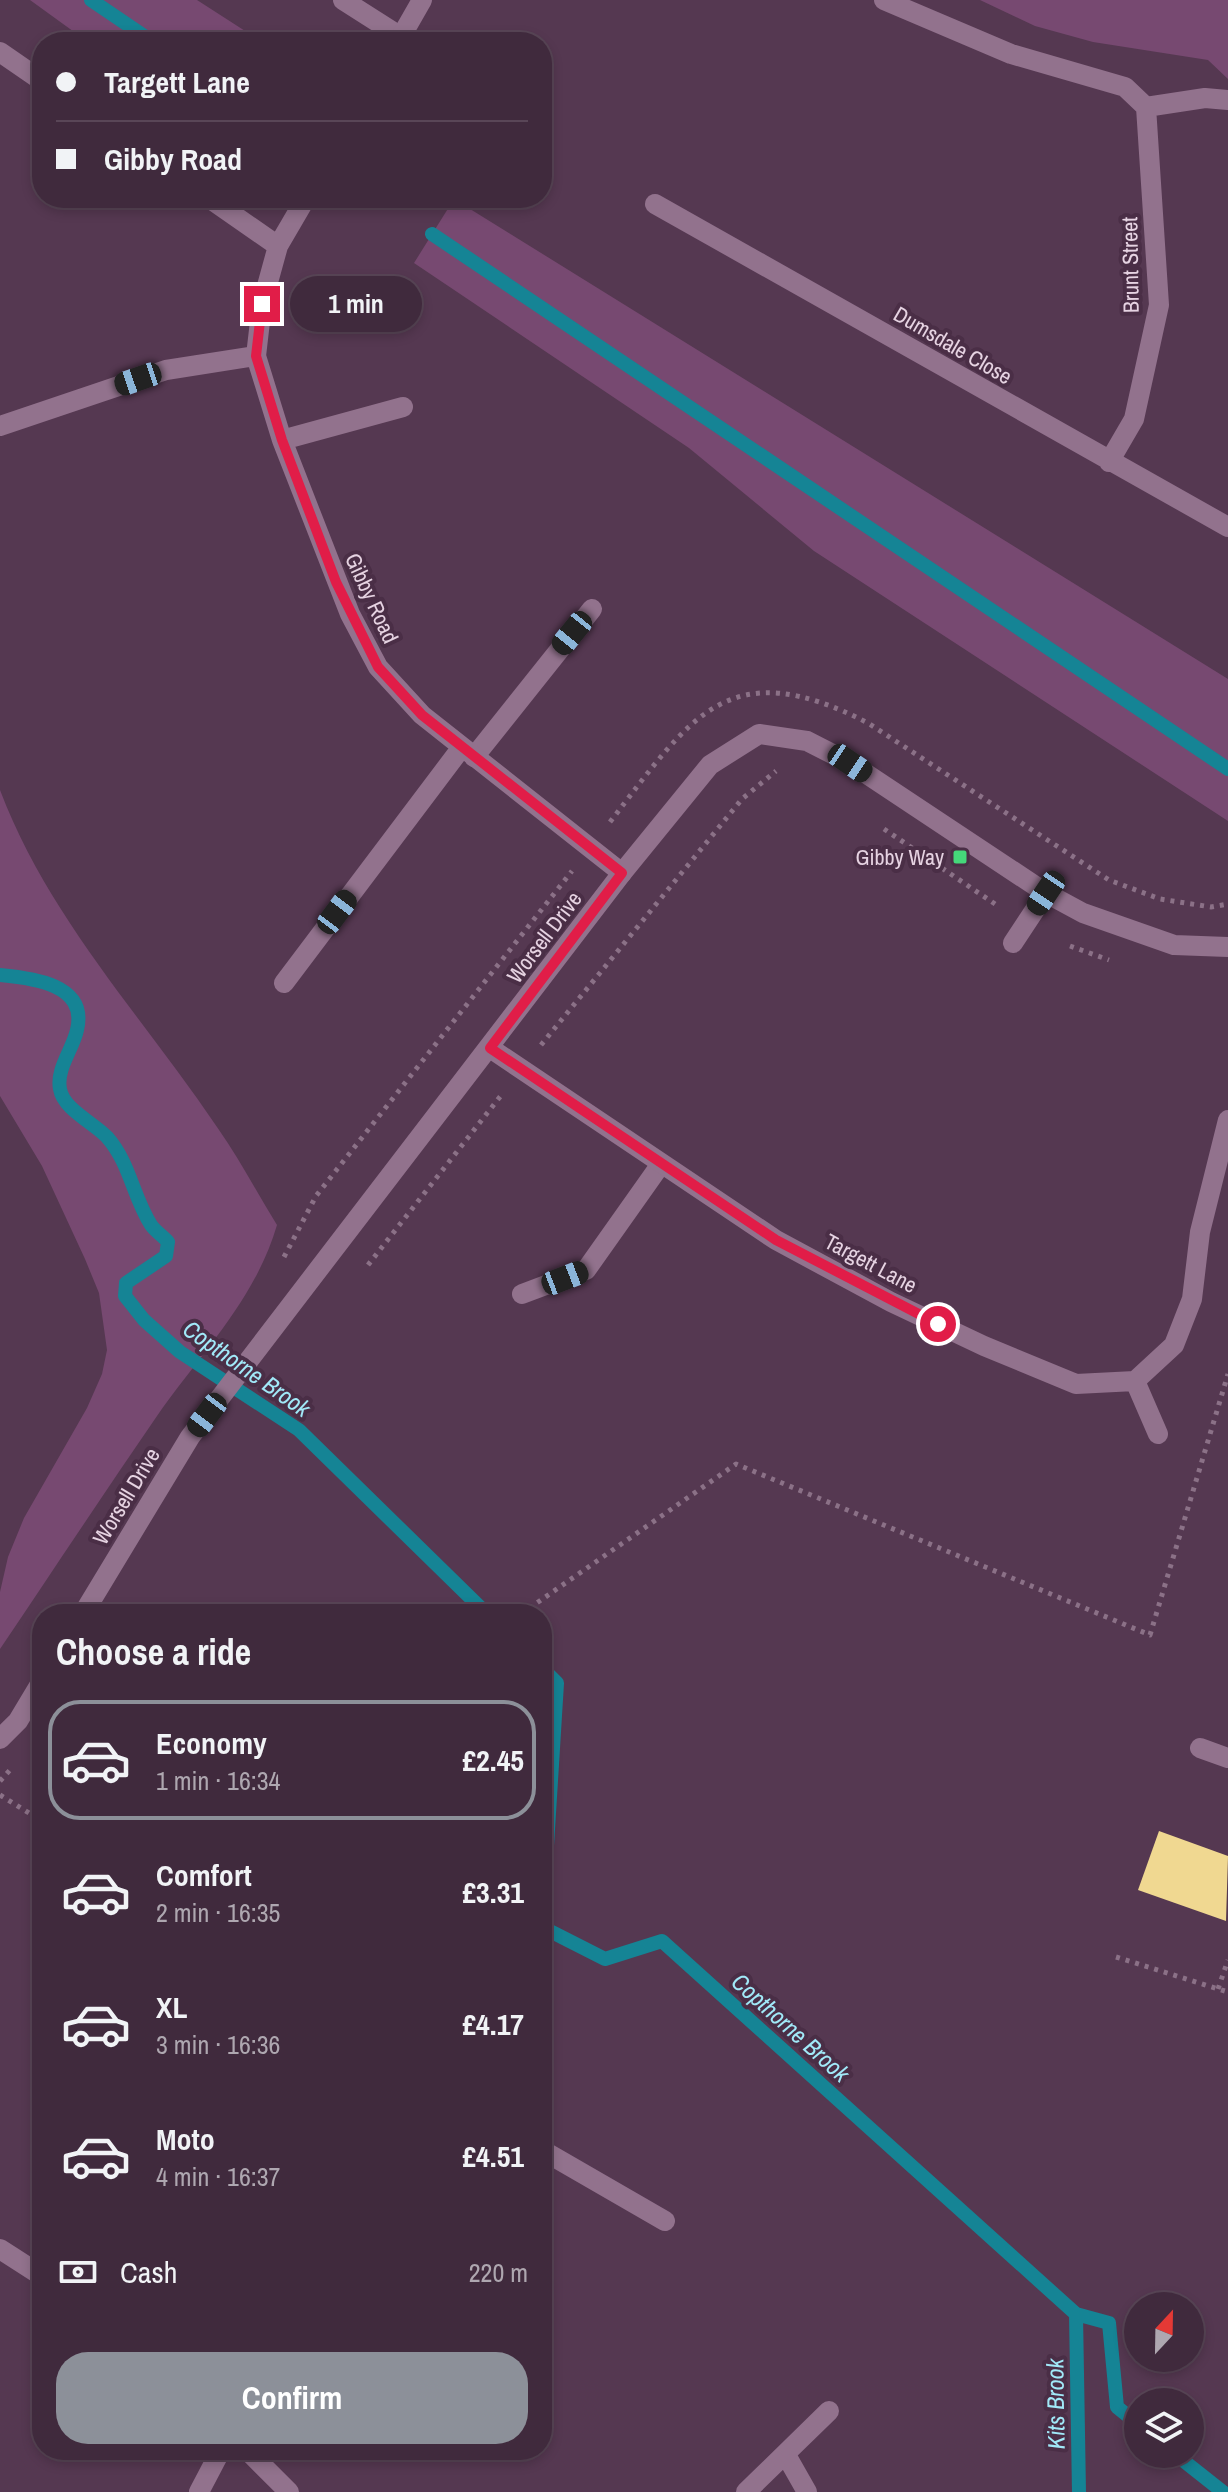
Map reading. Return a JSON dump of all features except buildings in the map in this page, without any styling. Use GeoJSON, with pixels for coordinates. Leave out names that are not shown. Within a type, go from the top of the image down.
{"type":"FeatureCollection","features":[{"type":"Feature","properties":{"kind":"street"},"geometry":{"type":"LineString","coordinates":[[343,0],[389,32]]}},
{"type":"Feature","properties":{"kind":"street"},"geometry":{"type":"LineString","coordinates":[[403,32],[422,0]]}},
{"type":"Feature","properties":{"kind":"street"},"geometry":{"type":"LineString","coordinates":[[884,0],[1011,54],[1125,87],[1146,107],[1205,98],[1228,100]]}},
{"type":"Feature","properties":{"kind":"street"},"geometry":{"type":"LineString","coordinates":[[0,52],[32,74]]}},
{"type":"Feature","properties":{"kind":"street","name":"Brunt Street"},"geometry":{"type":"LineString","coordinates":[[1109,462],[1134,419],[1159,305],[1146,107]]}},
{"type":"Feature","properties":{"kind":"street","name":"Dumsdale Close"},"geometry":{"type":"LineString","coordinates":[[655,204],[1228,527]]}},
{"type":"Feature","properties":{"kind":"street"},"geometry":{"type":"LineString","coordinates":[[223,208],[278,246]]}},
{"type":"Feature","properties":{"kind":"street","name":"Gibby Road"},"geometry":{"type":"LineString","coordinates":[[300,208],[278,246],[262,304],[256,356],[282,440],[336,582],[363,641],[399,692],[468,752],[622,873]]}},
{"type":"Feature","properties":{"kind":"street"},"geometry":{"type":"LineString","coordinates":[[0,426],[166,370],[256,356]]}},
{"type":"Feature","properties":{"kind":"street"},"geometry":{"type":"LineString","coordinates":[[282,440],[403,407]]}},
{"type":"Feature","properties":{"kind":"street"},"geometry":{"type":"LineString","coordinates":[[284,983],[468,752],[592,609]]}},
{"type":"Feature","properties":{"kind":"street","name":"Worsell Drive"},"geometry":{"type":"LineString","coordinates":[[89,1604],[190,1437],[622,873],[710,765],[759,734],[807,741],[850,763],[1046,893],[1083,913],[1174,945],[1228,947]]}},
{"type":"Feature","properties":{"kind":"street"},"geometry":{"type":"LineString","coordinates":[[1013,943],[1046,893]]}},
{"type":"Feature","properties":{"kind":"street","name":"Targett Lane"},"geometry":{"type":"LineString","coordinates":[[490,1048],[776,1240],[891,1302],[984,1346],[1076,1384],[1135,1381]]}},
{"type":"Feature","properties":{"kind":"street"},"geometry":{"type":"LineString","coordinates":[[1158,1434],[1135,1381],[1174,1345],[1192,1299],[1200,1232],[1228,1120]]}},
{"type":"Feature","properties":{"kind":"street"},"geometry":{"type":"LineString","coordinates":[[522,1294],[586,1270],[661,1164]]}},
{"type":"Feature","properties":{"kind":"street"},"geometry":{"type":"LineString","coordinates":[[0,1739],[18,1721],[32,1698]]}},
{"type":"Feature","properties":{"kind":"street"},"geometry":{"type":"LineString","coordinates":[[1200,1748],[1228,1758]]}},
{"type":"Feature","properties":{"kind":"street"},"geometry":{"type":"LineString","coordinates":[[552,2156],[665,2221]]}},
{"type":"Feature","properties":{"kind":"street"},"geometry":{"type":"LineString","coordinates":[[0,2249],[32,2270]]}},
{"type":"Feature","properties":{"kind":"street"},"geometry":{"type":"LineString","coordinates":[[746,2492],[829,2411]]}},
{"type":"Feature","properties":{"kind":"street"},"geometry":{"type":"LineString","coordinates":[[786,2455],[807,2492]]}},
{"type":"Feature","properties":{"kind":"street"},"geometry":{"type":"LineString","coordinates":[[199,2492],[216,2460]]}},
{"type":"Feature","properties":{"kind":"street"},"geometry":{"type":"LineString","coordinates":[[257,2460],[289,2492]]}},
{"type":"Feature","properties":{"kind":"path"},"geometry":{"type":"LineString","coordinates":[[282,1260],[316,1196],[680,731],[713,706],[775,690],[826,702],[868,723],[1109,880],[1160,899],[1211,907],[1228,904]]}},
{"type":"Feature","properties":{"kind":"path"},"geometry":{"type":"LineString","coordinates":[[364,1269],[520,1071],[742,799],[771,771],[786,772]]}},
{"type":"Feature","properties":{"kind":"path"},"geometry":{"type":"LineString","coordinates":[[877,824],[1025,925],[1087,954],[1116,962]]}},
{"type":"Feature","properties":{"kind":"path"},"geometry":{"type":"LineString","coordinates":[[535,1604],[736,1464],[1150,1635],[1228,1374]]}},
{"type":"Feature","properties":{"kind":"path"},"geometry":{"type":"LineString","coordinates":[[0,1795],[32,1815]]}},
{"type":"Feature","properties":{"kind":"path"},"geometry":{"type":"LineString","coordinates":[[1116,1957],[1228,1992]]}},
{"type":"Feature","properties":{"kind":"path"},"geometry":{"type":"LineString","coordinates":[[1218,1989],[1228,1960]]}},
{"type":"Feature","properties":{"kind":"shaded area"},"geometry":{"type":"Polygon","coordinates":[[[30,0],[197,0],[247,32],[74,32],[30,0]]]}},
{"type":"Feature","properties":{"kind":"shaded area"},"geometry":{"type":"Polygon","coordinates":[[[980,0],[1228,0],[1228,79],[1208,60],[1093,42],[1035,26],[980,0]]]}},
{"type":"Feature","properties":{"kind":"shaded area"},"geometry":{"type":"Polygon","coordinates":[[[448,208],[469,208],[1228,679],[1228,821],[814,551],[689,448],[414,263],[448,208]]]}},
{"type":"Feature","properties":{"kind":"shaded area"},"geometry":{"type":"Polygon","coordinates":[[[0,790],[20,836],[70,923],[217,1127],[277,1225],[255,1278],[241,1302],[157,1416],[0,1649],[0,1592],[8,1557],[24,1518],[87,1408],[102,1374],[107,1350],[99,1293],[85,1259],[42,1166],[0,1096],[0,790]]]}},
{"type":"Feature","properties":{"kind":"waterway"},"geometry":{"type":"LineString","coordinates":[[91,0],[138,32]]}},
{"type":"Feature","properties":{"kind":"waterway"},"geometry":{"type":"LineString","coordinates":[[432,234],[1228,769]]}},
{"type":"Feature","properties":{"kind":"waterway","name":"Copthorne Brook"},"geometry":{"type":"LineString","coordinates":[[0,975],[55,986],[74,1002],[78,1015],[77,1030],[60,1074],[62,1096],[115,1147],[145,1214],[168,1242],[166,1256],[126,1283],[125,1296],[144,1320],[180,1352],[299,1430],[477,1604]]}},
{"type":"Feature","properties":{"kind":"waterway","name":"Copthorne Brook"},"geometry":{"type":"LineString","coordinates":[[552,1678],[557,1683],[552,1764]]}},
{"type":"Feature","properties":{"kind":"waterway","name":"Copthorne Brook"},"geometry":{"type":"LineString","coordinates":[[552,1932],[605,1959],[662,1941],[1076,2314],[1109,2323],[1117,2407],[1124,2413]]}},
{"type":"Feature","properties":{"kind":"waterway","name":"Kits Brook"},"geometry":{"type":"LineString","coordinates":[[1076,2314],[1079,2492]]}},
{"type":"Feature","properties":{"kind":"waterway","name":"Copthorne Brook"},"geometry":{"type":"LineString","coordinates":[[1193,2468],[1223,2492]]}},
{"type":"Feature","properties":{"kind":"place","name":"Gibby Way"},"geometry":{"type":"Point","coordinates":[960,857]}},
{"type":"Feature","properties":{"kind":"route"},"geometry":{"type":"LineString","coordinates":[[262,304],[256,356],[282,440],[336,582],[378,667],[422,715],[622,873],[490,1048],[776,1240],[938,1324]]}}]}
